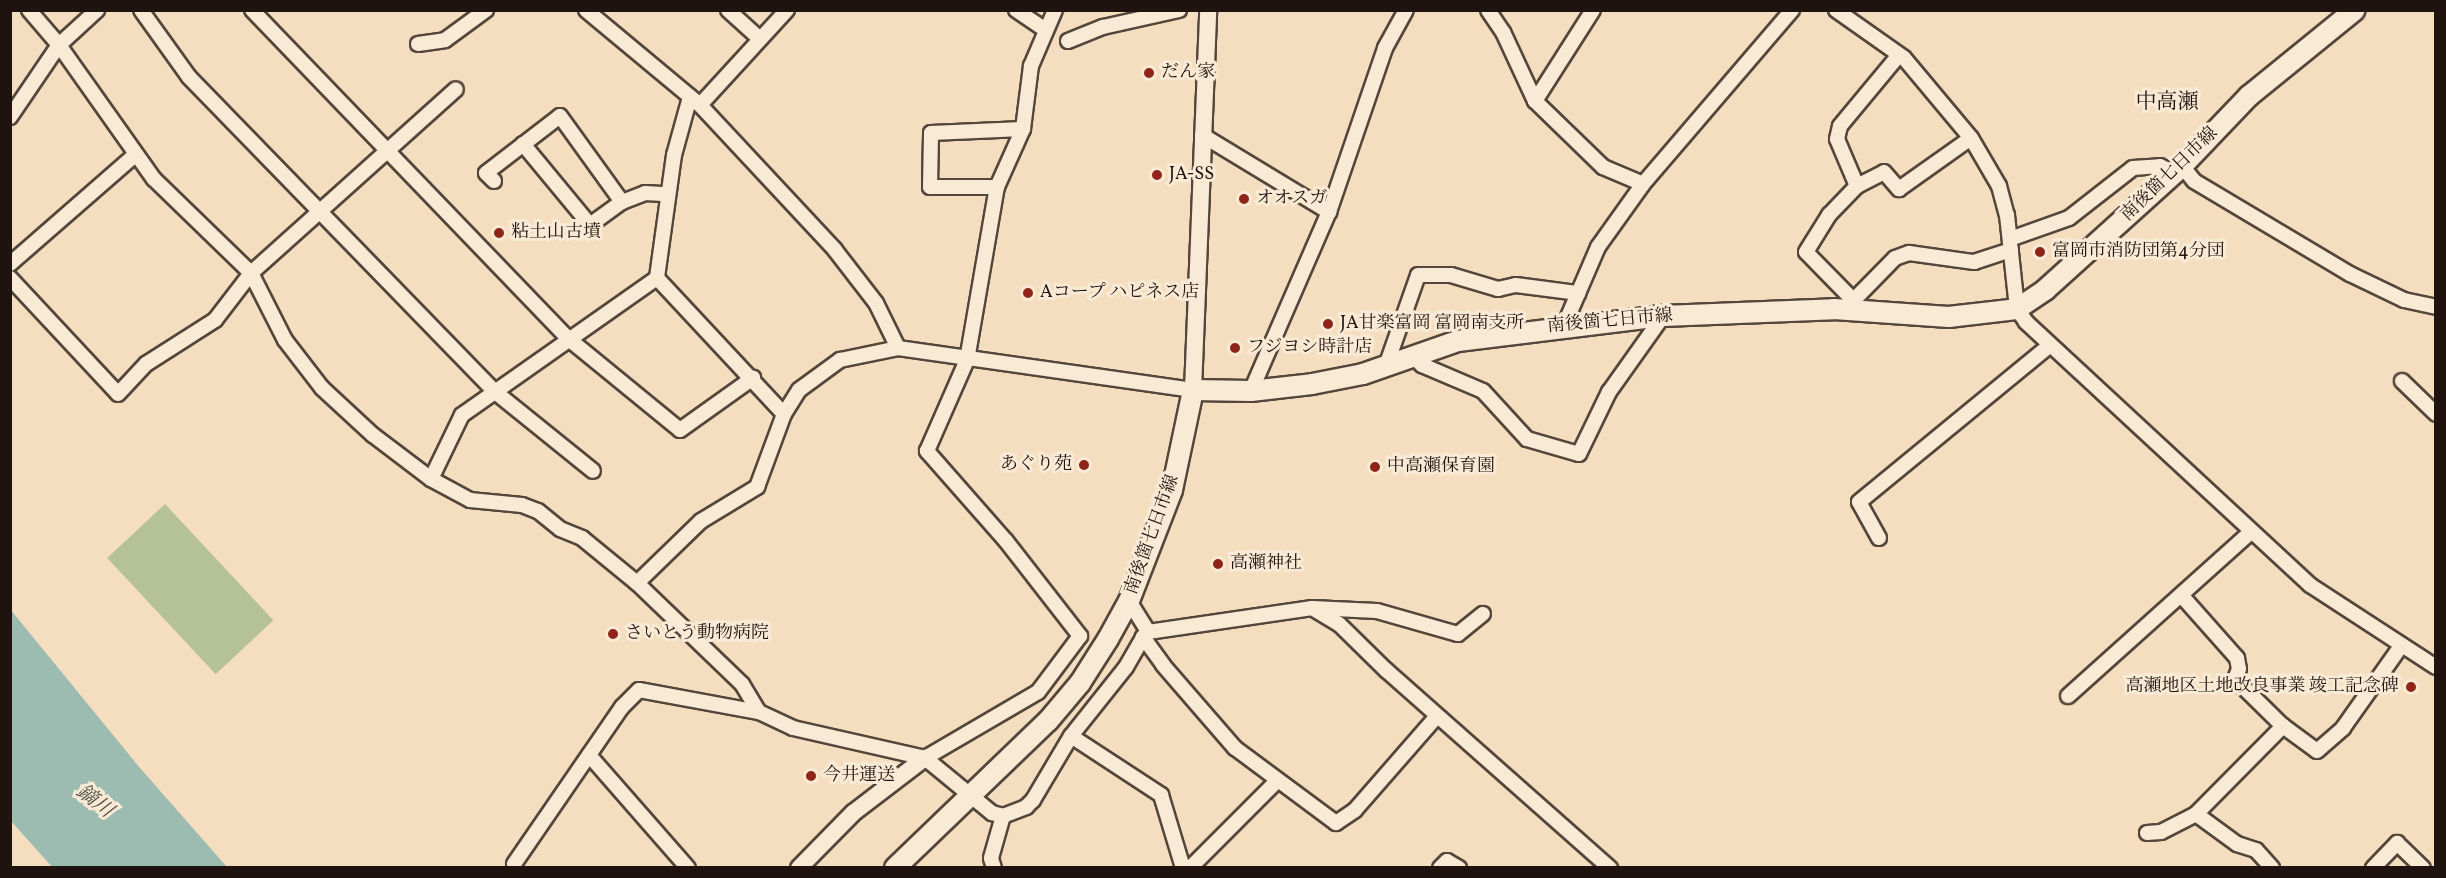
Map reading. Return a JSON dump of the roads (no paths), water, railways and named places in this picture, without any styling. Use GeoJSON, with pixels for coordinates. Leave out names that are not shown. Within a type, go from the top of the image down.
{"type":"FeatureCollection","features":[{"type":"Feature","properties":{"kind":"main road","name":"南後箇七日市線"},"geometry":{"type":"LineString","coordinates":[[895,867],[1048,720],[1080,682],[1129,601],[1172,490],[1193,390],[1251,391],[1312,384],[1386,366],[1458,341],[1564,326],[1663,316],[1849,305],[1949,317],[2017,309],[2045,290],[2178,170],[2249,96],[2355,10]]}},
{"type":"Feature","properties":{"kind":"street"},"geometry":{"type":"LineString","coordinates":[[29,10],[59,45],[154,179],[251,273],[303,366],[373,435],[430,479],[470,500],[522,505],[538,511],[560,529],[582,538],[637,583],[742,684],[759,712]]}},
{"type":"Feature","properties":{"kind":"street"},"geometry":{"type":"LineString","coordinates":[[10,117],[59,45],[97,10]]}},
{"type":"Feature","properties":{"kind":"street"},"geometry":{"type":"LineString","coordinates":[[141,10],[189,77],[494,392],[593,471]]}},
{"type":"Feature","properties":{"kind":"street"},"geometry":{"type":"LineString","coordinates":[[252,10],[388,148],[570,340],[681,430],[753,378]]}},
{"type":"Feature","properties":{"kind":"street"},"geometry":{"type":"LineString","coordinates":[[418,44],[445,40],[486,10]]}},
{"type":"Feature","properties":{"kind":"street"},"geometry":{"type":"LineString","coordinates":[[586,10],[695,101],[835,250],[876,303],[898,348]]}},
{"type":"Feature","properties":{"kind":"street"},"geometry":{"type":"LineString","coordinates":[[728,10],[760,39]]}},
{"type":"Feature","properties":{"kind":"street"},"geometry":{"type":"LineString","coordinates":[[430,479],[462,415],[657,278],[667,194],[695,101],[787,10]]}},
{"type":"Feature","properties":{"kind":"street"},"geometry":{"type":"LineString","coordinates":[[1016,10],[1046,30]]}},
{"type":"Feature","properties":{"kind":"street"},"geometry":{"type":"LineString","coordinates":[[799,867],[853,813],[925,758],[1038,692],[1080,636],[1006,541],[927,451],[967,360],[997,187],[1023,129],[1031,66],[1055,10]]}},
{"type":"Feature","properties":{"kind":"street"},"geometry":{"type":"LineString","coordinates":[[1068,41],[1102,27],[1179,10]]}},
{"type":"Feature","properties":{"kind":"street"},"geometry":{"type":"LineString","coordinates":[[637,583],[701,521],[757,487],[784,414],[799,390],[840,360],[898,348],[967,360],[1193,390],[1208,10]]}},
{"type":"Feature","properties":{"kind":"street"},"geometry":{"type":"LineString","coordinates":[[1251,391],[1329,212],[1385,48],[1406,10]]}},
{"type":"Feature","properties":{"kind":"street"},"geometry":{"type":"LineString","coordinates":[[1488,10],[1503,32],[1535,101],[1602,167],[1643,183]]}},
{"type":"Feature","properties":{"kind":"street"},"geometry":{"type":"LineString","coordinates":[[1535,101],[1593,10]]}},
{"type":"Feature","properties":{"kind":"street"},"geometry":{"type":"LineString","coordinates":[[1564,326],[1598,247],[1643,183],[1792,10]]}},
{"type":"Feature","properties":{"kind":"street"},"geometry":{"type":"LineString","coordinates":[[1836,10],[1899,55],[1942,99],[1971,138],[1999,186],[2011,244],[2017,309],[2050,345],[2310,585],[2436,667]]}},
{"type":"Feature","properties":{"kind":"street"},"geometry":{"type":"LineString","coordinates":[[1857,186],[1837,140],[1840,126],[1899,55]]}},
{"type":"Feature","properties":{"kind":"street"},"geometry":{"type":"LineString","coordinates":[[10,278],[118,394],[146,364],[215,320],[251,273],[456,89]]}},
{"type":"Feature","properties":{"kind":"street"},"geometry":{"type":"LineString","coordinates":[[494,181],[486,173],[560,116],[622,202]]}},
{"type":"Feature","properties":{"kind":"street"},"geometry":{"type":"LineString","coordinates":[[997,187],[930,187],[931,133],[1023,129]]}},
{"type":"Feature","properties":{"kind":"street"},"geometry":{"type":"LineString","coordinates":[[1202,135],[1329,212]]}},
{"type":"Feature","properties":{"kind":"street"},"geometry":{"type":"LineString","coordinates":[[1971,138],[1899,189],[1884,172],[1857,186],[1829,215],[1806,252],[1849,305],[1895,258],[1909,253],[1974,262],[2069,218],[2133,168],[2160,166],[2178,170],[2350,274],[2404,300],[2436,307]]}},
{"type":"Feature","properties":{"kind":"street"},"geometry":{"type":"LineString","coordinates":[[523,144],[590,225],[622,202],[645,193],[667,194]]}},
{"type":"Feature","properties":{"kind":"street"},"geometry":{"type":"LineString","coordinates":[[10,264],[135,154]]}},
{"type":"Feature","properties":{"kind":"street"},"geometry":{"type":"LineString","coordinates":[[1386,366],[1418,275],[1450,275],[1498,289],[1516,285],[1578,294]]}},
{"type":"Feature","properties":{"kind":"street"},"geometry":{"type":"LineString","coordinates":[[657,278],[753,378],[784,414]]}},
{"type":"Feature","properties":{"kind":"street"},"geometry":{"type":"LineString","coordinates":[[1413,356],[1422,365],[1483,392],[1527,439],[1579,454],[1609,392],[1663,316]]}},
{"type":"Feature","properties":{"kind":"street"},"geometry":{"type":"LineString","coordinates":[[1879,538],[1859,502],[2050,345]]}},
{"type":"Feature","properties":{"kind":"street"},"geometry":{"type":"LineString","coordinates":[[2402,381],[2436,414]]}},
{"type":"Feature","properties":{"kind":"street"},"geometry":{"type":"LineString","coordinates":[[2068,696],[2251,532]]}},
{"type":"Feature","properties":{"kind":"street"},"geometry":{"type":"LineString","coordinates":[[2181,595],[2237,658],[2239,669],[2235,679],[2283,726],[2317,751],[2343,728],[2401,646]]}},
{"type":"Feature","properties":{"kind":"street"},"geometry":{"type":"LineString","coordinates":[[1129,601],[1146,635],[1235,748],[1336,823],[1355,810],[1437,716]]}},
{"type":"Feature","properties":{"kind":"street"},"geometry":{"type":"LineString","coordinates":[[1312,608],[1339,624],[1437,716],[1610,867]]}},
{"type":"Feature","properties":{"kind":"street"},"geometry":{"type":"LineString","coordinates":[[513,864],[622,707],[639,690],[759,712],[794,728],[925,758],[992,813],[1003,816],[1014,813],[1033,800],[1071,736],[1126,667],[1146,635],[1312,608],[1377,611],[1458,634],[1483,614]]}},
{"type":"Feature","properties":{"kind":"street"},"geometry":{"type":"LineString","coordinates":[[2147,833],[2161,832],[2196,814],[2283,726]]}},
{"type":"Feature","properties":{"kind":"street"},"geometry":{"type":"LineString","coordinates":[[1071,736],[1161,795],[1183,867]]}},
{"type":"Feature","properties":{"kind":"street"},"geometry":{"type":"LineString","coordinates":[[589,755],[688,867]]}},
{"type":"Feature","properties":{"kind":"street"},"geometry":{"type":"LineString","coordinates":[[1190,867],[1278,780]]}},
{"type":"Feature","properties":{"kind":"street"},"geometry":{"type":"LineString","coordinates":[[2196,814],[2237,844],[2256,850],[2272,867]]}},
{"type":"Feature","properties":{"kind":"street"},"geometry":{"type":"LineString","coordinates":[[994,867],[991,858],[1003,816]]}},
{"type":"Feature","properties":{"kind":"street"},"geometry":{"type":"LineString","coordinates":[[2373,867],[2397,843],[2422,867]]}},
{"type":"Feature","properties":{"kind":"street"},"geometry":{"type":"LineString","coordinates":[[1440,867],[1447,861],[1459,867]]}},
{"type":"Feature","properties":{"kind":"water","name":"鏑川"},"geometry":{"type":"Polygon","coordinates":[[[10,609],[140,768],[227,867],[52,867],[11,821],[10,609]]]}},
{"type":"Feature","properties":{"kind":"place","name":"だん家"},"geometry":{"type":"Point","coordinates":[1149,73]}},
{"type":"Feature","properties":{"kind":"place","name":"JA-SS"},"geometry":{"type":"Point","coordinates":[1157,175]}},
{"type":"Feature","properties":{"kind":"place","name":"オオスガ"},"geometry":{"type":"Point","coordinates":[1244,199]}},
{"type":"Feature","properties":{"kind":"place","name":"粘土山古墳"},"geometry":{"type":"Point","coordinates":[499,233]}},
{"type":"Feature","properties":{"kind":"place","name":"富岡市消防団第4分団"},"geometry":{"type":"Point","coordinates":[2040,252]}},
{"type":"Feature","properties":{"kind":"place","name":"Aコープ ハピネス店"},"geometry":{"type":"Point","coordinates":[1028,293]}},
{"type":"Feature","properties":{"kind":"place","name":"JA甘楽富岡 富岡南支所"},"geometry":{"type":"Point","coordinates":[1328,324]}},
{"type":"Feature","properties":{"kind":"place","name":"フジヨシ時計店"},"geometry":{"type":"Point","coordinates":[1235,348]}},
{"type":"Feature","properties":{"kind":"place","name":"あぐり苑"},"geometry":{"type":"Point","coordinates":[1084,465]}},
{"type":"Feature","properties":{"kind":"place","name":"中高瀬保育園"},"geometry":{"type":"Point","coordinates":[1375,467]}},
{"type":"Feature","properties":{"kind":"place","name":"高瀬神社"},"geometry":{"type":"Point","coordinates":[1218,564]}},
{"type":"Feature","properties":{"kind":"place","name":"さいとう動物病院"},"geometry":{"type":"Point","coordinates":[613,634]}},
{"type":"Feature","properties":{"kind":"place","name":"高瀬地区土地改良事業 竣工記念碑"},"geometry":{"type":"Point","coordinates":[2411,687]}},
{"type":"Feature","properties":{"kind":"place","name":"今井運送"},"geometry":{"type":"Point","coordinates":[811,776]}},
{"type":"Feature","properties":{"kind":"district","name":"中高瀬"},"geometry":{"type":"Point","coordinates":[2167,103]}}]}
